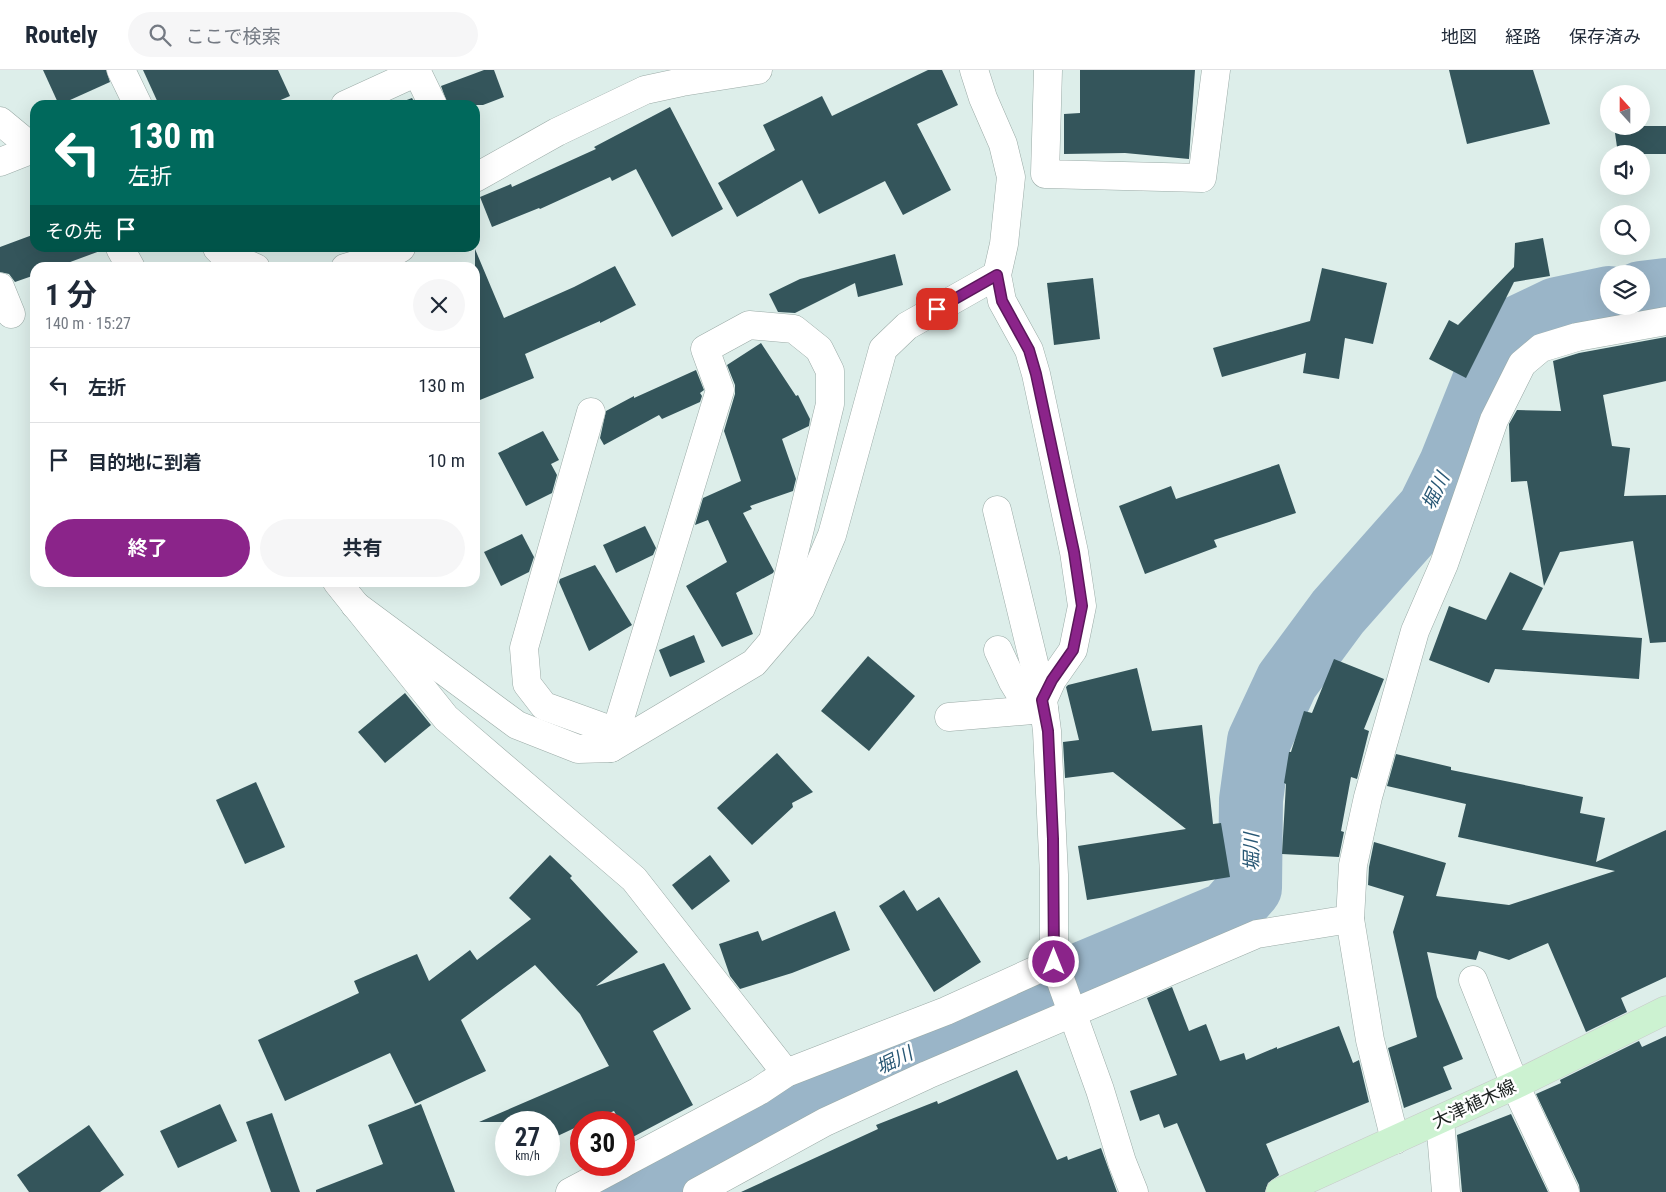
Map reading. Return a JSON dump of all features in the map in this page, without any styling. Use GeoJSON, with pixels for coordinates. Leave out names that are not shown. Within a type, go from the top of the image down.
{"type":"FeatureCollection","features":[{"type":"Feature","properties":{"kind":"main road","name":"大津植木線"},"geometry":{"type":"LineString","coordinates":[[1280,1192],[1515,1085],[1666,1010]]}},
{"type":"Feature","properties":{"kind":"street"},"geometry":{"type":"LineString","coordinates":[[121,70],[136,100]]}},
{"type":"Feature","properties":{"kind":"street"},"geometry":{"type":"LineString","coordinates":[[480,175],[558,132],[645,90],[758,70]]}},
{"type":"Feature","properties":{"kind":"street"},"geometry":{"type":"LineString","coordinates":[[974,70],[1003,144],[1011,177],[1004,244],[997,275],[1002,301],[1029,350],[1036,374],[1074,552],[1082,606],[1073,650],[1052,680],[1039,707]]}},
{"type":"Feature","properties":{"kind":"street"},"geometry":{"type":"LineString","coordinates":[[1048,70],[1045,174],[1202,178],[1216,70]]}},
{"type":"Feature","properties":{"kind":"street"},"geometry":{"type":"LineString","coordinates":[[355,100],[416,71],[430,100]]}},
{"type":"Feature","properties":{"kind":"street"},"geometry":{"type":"LineString","coordinates":[[0,121],[30,146]]}},
{"type":"Feature","properties":{"kind":"street"},"geometry":{"type":"LineString","coordinates":[[0,162],[30,151]]}},
{"type":"Feature","properties":{"kind":"street"},"geometry":{"type":"LineString","coordinates":[[221,252],[242,262]]}},
{"type":"Feature","properties":{"kind":"street"},"geometry":{"type":"LineString","coordinates":[[365,262],[394,252]]}},
{"type":"Feature","properties":{"kind":"street"},"geometry":{"type":"LineString","coordinates":[[355,605],[517,724],[578,749],[614,740],[754,663],[773,641],[800,608],[832,535],[883,349],[907,326],[997,275]]}},
{"type":"Feature","properties":{"kind":"street"},"geometry":{"type":"LineString","coordinates":[[0,287],[11,314]]}},
{"type":"Feature","properties":{"kind":"street"},"geometry":{"type":"LineString","coordinates":[[1395,1140],[1370,1040],[1350,919],[1353,865],[1368,797],[1416,631],[1444,564],[1494,420],[1522,364],[1541,348],[1577,337],[1666,321]]}},
{"type":"Feature","properties":{"kind":"street"},"geometry":{"type":"LineString","coordinates":[[614,740],[720,390],[705,349],[749,325],[794,329],[819,349],[830,371],[830,404],[773,641]]}},
{"type":"Feature","properties":{"kind":"street"},"geometry":{"type":"LineString","coordinates":[[590,412],[524,648],[527,684],[544,706],[614,740]]}},
{"type":"Feature","properties":{"kind":"street"},"geometry":{"type":"LineString","coordinates":[[997,510],[1039,707],[1048,731],[1054,875],[1054,962],[1134,1192]]}},
{"type":"Feature","properties":{"kind":"street"},"geometry":{"type":"LineString","coordinates":[[341,587],[446,718],[634,879],[786,1073]]}},
{"type":"Feature","properties":{"kind":"street"},"geometry":{"type":"LineString","coordinates":[[998,650],[1013,682],[1039,707]]}},
{"type":"Feature","properties":{"kind":"street"},"geometry":{"type":"LineString","coordinates":[[949,717],[1039,707]]}},
{"type":"Feature","properties":{"kind":"street"},"geometry":{"type":"LineString","coordinates":[[697,1192],[824,1122],[927,1075],[1257,934],[1350,919]]}},
{"type":"Feature","properties":{"kind":"street"},"geometry":{"type":"LineString","coordinates":[[635,1157],[759,1091],[786,1073],[946,1011],[1054,962]]}},
{"type":"Feature","properties":{"kind":"street"},"geometry":{"type":"LineString","coordinates":[[1473,980],[1515,1085],[1565,1192]]}},
{"type":"Feature","properties":{"kind":"street"},"geometry":{"type":"LineString","coordinates":[[1440,1120],[1446,1192]]}},
{"type":"Feature","properties":{"kind":"street"},"geometry":{"type":"LineString","coordinates":[[570,1192],[600,1176]]}},
{"type":"Feature","properties":{"kind":"building"},"geometry":{"type":"Polygon","coordinates":[[[43,70],[106,70],[110,82],[70,100],[57,100],[43,70]]]}},
{"type":"Feature","properties":{"kind":"building"},"geometry":{"type":"Polygon","coordinates":[[[143,70],[278,70],[290,96],[281,100],[157,100],[143,70]]]}},
{"type":"Feature","properties":{"kind":"building"},"geometry":{"type":"Polygon","coordinates":[[[484,70],[494,70],[504,97],[483,105],[480,105],[480,100],[446,100],[441,86],[484,70]]]}},
{"type":"Feature","properties":{"kind":"building"},"geometry":{"type":"Polygon","coordinates":[[[928,70],[942,70],[958,105],[917,124],[951,190],[903,215],[885,181],[819,214],[802,180],[737,217],[718,183],[775,150],[763,125],[822,96],[832,116],[928,70]]]}},
{"type":"Feature","properties":{"kind":"building"},"geometry":{"type":"Polygon","coordinates":[[[1080,70],[1195,70],[1189,159],[1125,153],[1064,154],[1064,114],[1080,113],[1080,70]]]}},
{"type":"Feature","properties":{"kind":"building"},"geometry":{"type":"Polygon","coordinates":[[[1449,70],[1533,70],[1550,124],[1467,144],[1449,70]]]}},
{"type":"Feature","properties":{"kind":"building"},"geometry":{"type":"Polygon","coordinates":[[[670,107],[723,209],[672,237],[636,169],[612,181],[610,177],[540,209],[492,227],[480,197],[511,184],[512,187],[596,149],[594,147],[670,107]]]}},
{"type":"Feature","properties":{"kind":"building"},"geometry":{"type":"Polygon","coordinates":[[[1650,126],[1666,126],[1666,154],[1650,154],[1650,145],[1617,145],[1615,135],[1650,135],[1650,126]]]}},
{"type":"Feature","properties":{"kind":"building"},"geometry":{"type":"Polygon","coordinates":[[[30,236],[30,252],[97,252],[70,262],[30,262],[30,277],[15,282],[9,274],[0,272],[0,247],[30,236]]]}},
{"type":"Feature","properties":{"kind":"building"},"geometry":{"type":"Polygon","coordinates":[[[1543,238],[1550,276],[1514,282],[1466,378],[1429,359],[1449,320],[1458,325],[1514,267],[1515,243],[1543,238]]]}},
{"type":"Feature","properties":{"kind":"building"},"geometry":{"type":"Polygon","coordinates":[[[476,252],[504,318],[574,287],[615,266],[636,305],[600,323],[600,321],[525,354],[534,378],[480,400],[480,262],[475,262],[476,252]]]}},
{"type":"Feature","properties":{"kind":"building"},"geometry":{"type":"Polygon","coordinates":[[[895,254],[903,285],[858,297],[855,283],[795,313],[778,312],[769,294],[800,279],[895,254]]]}},
{"type":"Feature","properties":{"kind":"building"},"geometry":{"type":"Polygon","coordinates":[[[1322,268],[1387,283],[1373,344],[1345,338],[1339,379],[1303,373],[1306,353],[1222,377],[1213,348],[1310,321],[1322,268]]]}},
{"type":"Feature","properties":{"kind":"building"},"geometry":{"type":"Polygon","coordinates":[[[1093,278],[1100,339],[1054,345],[1047,283],[1093,278]]]}},
{"type":"Feature","properties":{"kind":"building"},"geometry":{"type":"Polygon","coordinates":[[[1666,337],[1666,381],[1603,395],[1612,446],[1630,448],[1624,496],[1666,495],[1666,642],[1650,643],[1633,541],[1560,552],[1544,586],[1527,481],[1511,482],[1509,424],[1517,410],[1561,411],[1553,361],[1579,353],[1666,337]]]}},
{"type":"Feature","properties":{"kind":"building"},"geometry":{"type":"Polygon","coordinates":[[[761,343],[796,396],[798,395],[810,419],[809,426],[782,439],[796,479],[793,491],[750,506],[752,509],[743,513],[774,571],[736,593],[753,634],[722,647],[686,586],[727,562],[708,520],[695,525],[703,498],[741,481],[724,431],[735,394],[735,385],[727,365],[761,343]]]}},
{"type":"Feature","properties":{"kind":"building"},"geometry":{"type":"Polygon","coordinates":[[[696,370],[704,390],[700,393],[702,396],[700,402],[662,419],[659,415],[604,445],[600,438],[606,411],[634,396],[634,398],[696,370]]]}},
{"type":"Feature","properties":{"kind":"building"},"geometry":{"type":"Polygon","coordinates":[[[543,431],[559,460],[551,464],[557,475],[552,493],[526,506],[498,453],[543,431]]]}},
{"type":"Feature","properties":{"kind":"building"},"geometry":{"type":"Polygon","coordinates":[[[1279,464],[1296,513],[1214,540],[1217,547],[1145,574],[1119,506],[1171,486],[1176,499],[1279,464]]]}},
{"type":"Feature","properties":{"kind":"building"},"geometry":{"type":"Polygon","coordinates":[[[645,526],[656,548],[653,555],[616,573],[603,545],[645,526]]]}},
{"type":"Feature","properties":{"kind":"building"},"geometry":{"type":"Polygon","coordinates":[[[522,534],[534,557],[529,572],[501,586],[484,552],[522,534]]]}},
{"type":"Feature","properties":{"kind":"building"},"geometry":{"type":"Polygon","coordinates":[[[595,565],[632,625],[589,651],[559,582],[560,579],[595,565]]]}},
{"type":"Feature","properties":{"kind":"building"},"geometry":{"type":"Polygon","coordinates":[[[1510,572],[1543,588],[1522,630],[1642,638],[1639,679],[1495,669],[1489,683],[1429,660],[1449,606],[1486,620],[1510,572]]]}},
{"type":"Feature","properties":{"kind":"building"},"geometry":{"type":"Polygon","coordinates":[[[694,635],[705,662],[670,677],[659,650],[694,635]]]}},
{"type":"Feature","properties":{"kind":"building"},"geometry":{"type":"Polygon","coordinates":[[[868,656],[915,696],[869,751],[821,711],[868,656]]]}},
{"type":"Feature","properties":{"kind":"building"},"geometry":{"type":"Polygon","coordinates":[[[1334,659],[1384,679],[1364,729],[1369,731],[1357,779],[1351,777],[1341,831],[1344,832],[1339,857],[1282,854],[1286,784],[1284,783],[1289,752],[1291,752],[1304,711],[1312,713],[1334,659]]]}},
{"type":"Feature","properties":{"kind":"building"},"geometry":{"type":"Polygon","coordinates":[[[1137,668],[1152,731],[1202,725],[1213,824],[1221,823],[1230,877],[1087,900],[1078,846],[1186,829],[1113,772],[1065,778],[1063,742],[1079,740],[1066,687],[1137,668]]]}},
{"type":"Feature","properties":{"kind":"building"},"geometry":{"type":"Polygon","coordinates":[[[405,693],[431,725],[385,763],[358,732],[405,693]]]}},
{"type":"Feature","properties":{"kind":"building"},"geometry":{"type":"Polygon","coordinates":[[[777,753],[813,792],[792,803],[793,807],[752,845],[717,808],[777,753]]]}},
{"type":"Feature","properties":{"kind":"building"},"geometry":{"type":"Polygon","coordinates":[[[1396,754],[1451,767],[1451,770],[1583,797],[1580,813],[1605,818],[1596,862],[1666,830],[1666,977],[1621,998],[1627,1012],[1586,1032],[1548,943],[1509,960],[1479,951],[1476,960],[1427,952],[1437,997],[1463,1059],[1443,1067],[1452,1089],[1404,1108],[1388,1048],[1417,1037],[1393,932],[1404,896],[1368,885],[1374,842],[1446,863],[1436,896],[1509,905],[1615,871],[1458,837],[1466,804],[1387,786],[1396,754]]]}},
{"type":"Feature","properties":{"kind":"building"},"geometry":{"type":"Polygon","coordinates":[[[256,782],[285,847],[245,864],[216,800],[256,782]]]}},
{"type":"Feature","properties":{"kind":"building"},"geometry":{"type":"Polygon","coordinates":[[[550,855],[572,876],[570,878],[638,952],[596,986],[664,963],[691,1009],[653,1031],[693,1105],[635,1136],[635,1111],[570,1111],[570,1130],[560,1135],[560,1111],[505,1111],[609,1066],[580,1014],[535,965],[461,1020],[486,1071],[415,1104],[390,1053],[285,1101],[258,1040],[359,993],[354,981],[417,954],[429,981],[470,950],[477,960],[531,919],[509,898],[550,855]]]}},
{"type":"Feature","properties":{"kind":"building"},"geometry":{"type":"Polygon","coordinates":[[[710,855],[730,881],[692,910],[672,885],[710,855]]]}},
{"type":"Feature","properties":{"kind":"building"},"geometry":{"type":"Polygon","coordinates":[[[904,890],[917,911],[939,897],[981,962],[934,992],[879,906],[904,890]]]}},
{"type":"Feature","properties":{"kind":"building"},"geometry":{"type":"Polygon","coordinates":[[[835,911],[850,950],[792,973],[740,989],[730,976],[719,944],[758,931],[762,941],[835,911]]]}},
{"type":"Feature","properties":{"kind":"building"},"geometry":{"type":"Polygon","coordinates":[[[1172,987],[1189,1031],[1206,1024],[1220,1061],[1244,1053],[1246,1060],[1277,1047],[1277,1049],[1339,1026],[1353,1063],[1359,1060],[1369,1102],[1266,1144],[1279,1175],[1268,1183],[1265,1192],[1206,1192],[1177,1123],[1164,1128],[1159,1114],[1140,1121],[1130,1091],[1177,1075],[1147,998],[1172,987]]]}},
{"type":"Feature","properties":{"kind":"building"},"geometry":{"type":"Polygon","coordinates":[[[1666,1036],[1666,1192],[1580,1192],[1579,1185],[1536,1094],[1561,1083],[1560,1080],[1639,1041],[1642,1047],[1666,1036]]]}},
{"type":"Feature","properties":{"kind":"building"},"geometry":{"type":"Polygon","coordinates":[[[1017,1070],[1057,1160],[1067,1156],[1068,1160],[1101,1148],[1117,1192],[741,1192],[878,1129],[876,1125],[937,1101],[938,1104],[1017,1070]]]}},
{"type":"Feature","properties":{"kind":"building"},"geometry":{"type":"Polygon","coordinates":[[[220,1104],[237,1141],[178,1168],[160,1131],[220,1104]]]}},
{"type":"Feature","properties":{"kind":"building"},"geometry":{"type":"Polygon","coordinates":[[[421,1104],[455,1192],[316,1192],[316,1190],[383,1164],[368,1125],[421,1104]]]}},
{"type":"Feature","properties":{"kind":"building"},"geometry":{"type":"Polygon","coordinates":[[[272,1113],[300,1192],[271,1192],[246,1122],[272,1113]]]}},
{"type":"Feature","properties":{"kind":"building"},"geometry":{"type":"Polygon","coordinates":[[[1511,1114],[1548,1192],[1462,1192],[1457,1135],[1511,1114]]]}},
{"type":"Feature","properties":{"kind":"building"},"geometry":{"type":"Polygon","coordinates":[[[495,1115],[495,1122],[479,1122],[495,1115]]]}},
{"type":"Feature","properties":{"kind":"building"},"geometry":{"type":"Polygon","coordinates":[[[89,1125],[124,1175],[100,1192],[29,1192],[17,1175],[89,1125]]]}},
{"type":"Feature","properties":{"kind":"waterway","name":"堀川"},"geometry":{"type":"LineString","coordinates":[[1650,292],[1666,290]]}},
{"type":"Feature","properties":{"kind":"waterway","name":"堀川"},"geometry":{"type":"LineString","coordinates":[[629,1192],[931,1042],[1089,971],[1228,913],[1250,888],[1251,800],[1259,741],[1287,681],[1338,612],[1429,509],[1451,464],[1487,374],[1513,330],[1557,309],[1600,300]]}},
{"type":"Feature","properties":{"kind":"route"},"geometry":{"type":"LineString","coordinates":[[937,309],[997,275],[1002,301],[1029,350],[1036,374],[1074,552],[1082,606],[1073,650],[1052,680],[1042,700],[1048,731],[1053,839],[1054,962]]}}]}
